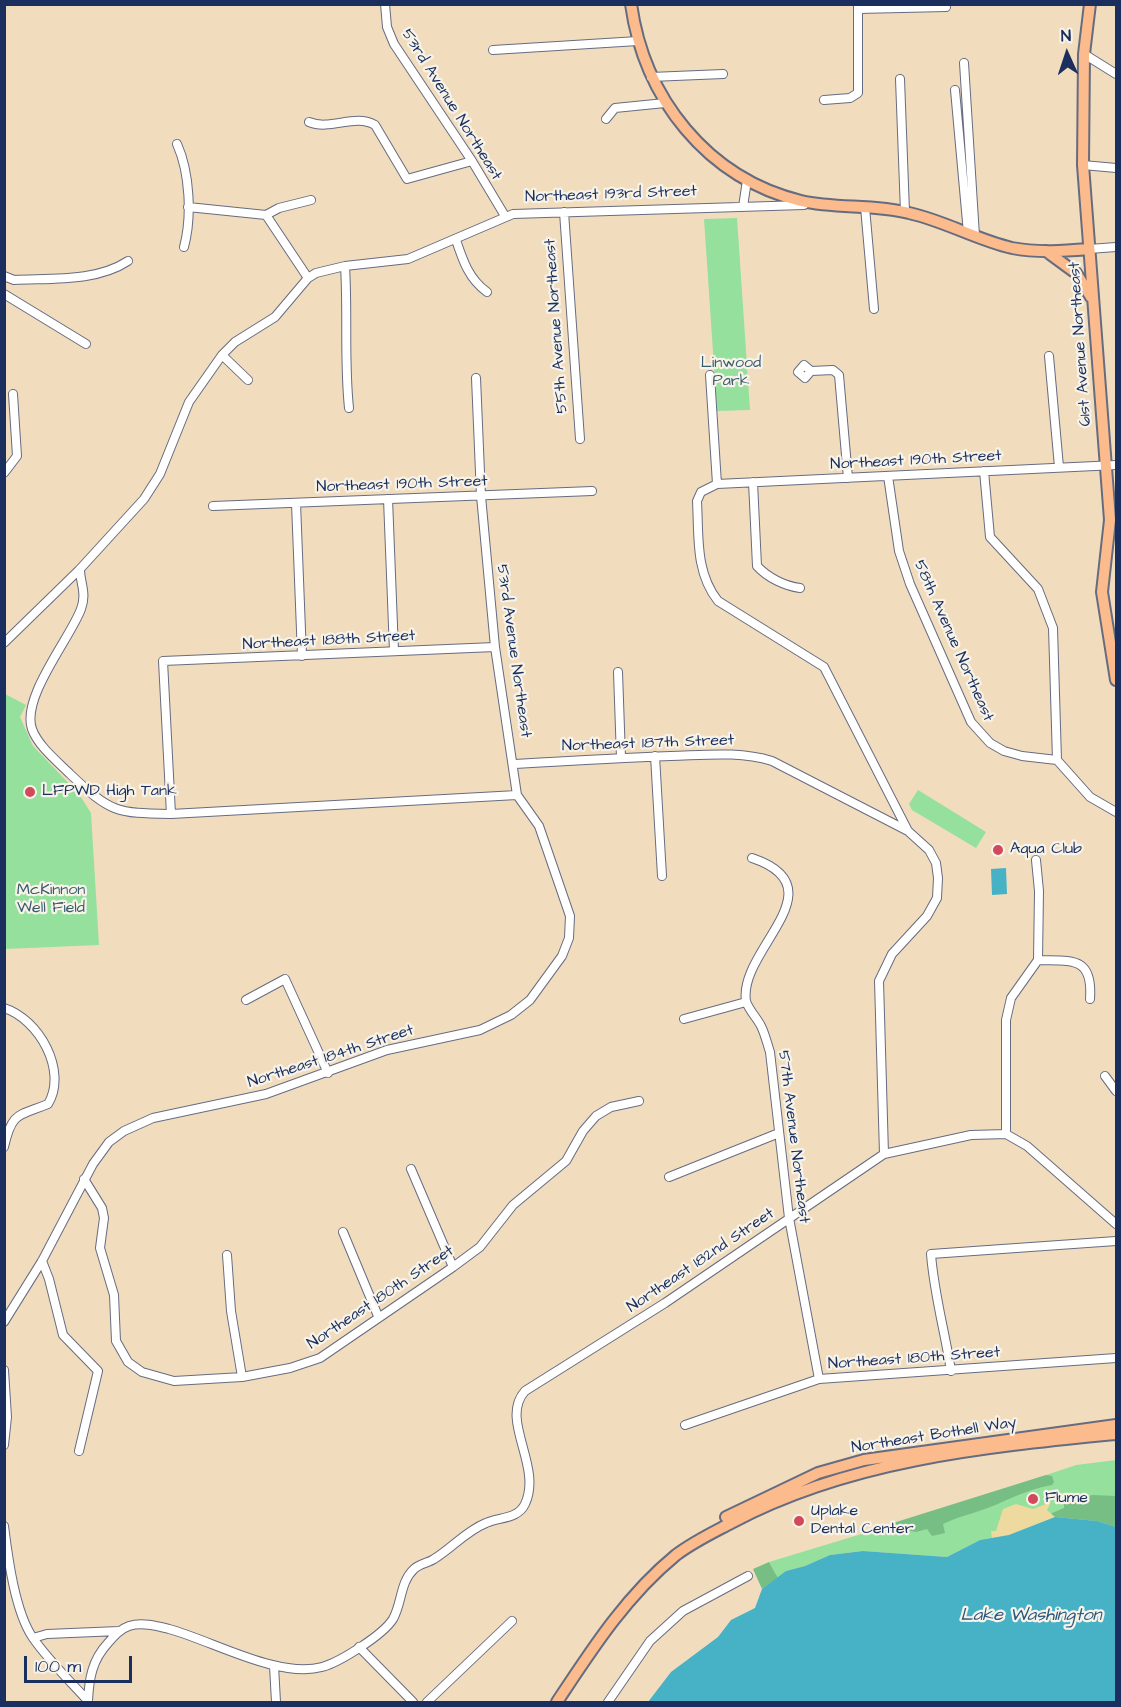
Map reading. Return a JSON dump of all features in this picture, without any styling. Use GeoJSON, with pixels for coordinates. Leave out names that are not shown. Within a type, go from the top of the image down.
{"type":"FeatureCollection","features":[{"type":"Feature","properties":{"kind":"main road"},"geometry":{"type":"LineString","coordinates":[[631,4],[638,41],[651,77],[665,103],[684,128],[705,150],[747,180],[786,196],[819,204]]}},
{"type":"Feature","properties":{"kind":"main road","name":"61st Avenue Northeast"},"geometry":{"type":"LineString","coordinates":[[1090,4],[1084,54],[1083,165],[1089,249],[1111,465],[1110,520],[1102,592],[1116,680]]}},
{"type":"Feature","properties":{"kind":"main road","name":"Northeast 193rd Street"},"geometry":{"type":"LineString","coordinates":[[819,204],[905,212],[1013,248],[1045,251],[1089,249]]}},
{"type":"Feature","properties":{"kind":"main road"},"geometry":{"type":"LineString","coordinates":[[1045,251],[1076,273],[1094,302]]}},
{"type":"Feature","properties":{"kind":"main road","name":"Northeast Bothell Way"},"geometry":{"type":"LineString","coordinates":[[702,1537],[713,1525],[742,1508],[818,1473],[864,1460],[1116,1425]]}},
{"type":"Feature","properties":{"kind":"main road","name":"Northeast Bothell Way"},"geometry":{"type":"LineString","coordinates":[[557,1702],[605,1630],[633,1597],[676,1555],[702,1537],[783,1497],[861,1471],[971,1451],[1116,1434]]}},
{"type":"Feature","properties":{"kind":"street","name":"53rd Avenue Northeast"},"geometry":{"type":"LineString","coordinates":[[385,4],[387,26],[394,45],[472,161],[505,216]]}},
{"type":"Feature","properties":{"kind":"street"},"geometry":{"type":"LineString","coordinates":[[824,100],[850,98],[858,93],[858,7],[946,8]]}},
{"type":"Feature","properties":{"kind":"street"},"geometry":{"type":"LineString","coordinates":[[493,50],[638,41]]}},
{"type":"Feature","properties":{"kind":"street"},"geometry":{"type":"LineString","coordinates":[[1084,54],[1116,74]]}},
{"type":"Feature","properties":{"kind":"street"},"geometry":{"type":"LineString","coordinates":[[964,63],[971,234]]}},
{"type":"Feature","properties":{"kind":"street"},"geometry":{"type":"LineString","coordinates":[[651,77],[723,74]]}},
{"type":"Feature","properties":{"kind":"street"},"geometry":{"type":"LineString","coordinates":[[900,79],[905,212]]}},
{"type":"Feature","properties":{"kind":"street"},"geometry":{"type":"LineString","coordinates":[[955,90],[971,234]]}},
{"type":"Feature","properties":{"kind":"street"},"geometry":{"type":"LineString","coordinates":[[606,119],[615,108],[665,103]]}},
{"type":"Feature","properties":{"kind":"street"},"geometry":{"type":"LineString","coordinates":[[309,122],[321,126],[359,121],[375,125],[407,178],[472,161]]}},
{"type":"Feature","properties":{"kind":"street"},"geometry":{"type":"LineString","coordinates":[[177,144],[183,156],[188,207],[188,233],[184,247]]}},
{"type":"Feature","properties":{"kind":"street"},"geometry":{"type":"LineString","coordinates":[[1083,165],[1116,168]]}},
{"type":"Feature","properties":{"kind":"street"},"geometry":{"type":"LineString","coordinates":[[743,207],[747,180]]}},
{"type":"Feature","properties":{"kind":"street"},"geometry":{"type":"LineString","coordinates":[[188,207],[266,215],[279,207],[311,200]]}},
{"type":"Feature","properties":{"kind":"street","name":"Northeast 193rd Street"},"geometry":{"type":"LineString","coordinates":[[4,643],[80,569],[144,499],[160,474],[189,402],[222,355],[235,342],[275,317],[308,278],[324,270],[345,266],[408,259],[456,240],[505,216],[524,212],[819,204]]}},
{"type":"Feature","properties":{"kind":"street"},"geometry":{"type":"LineString","coordinates":[[865,207],[874,309]]}},
{"type":"Feature","properties":{"kind":"street","name":"55th Avenue Northeast"},"geometry":{"type":"LineString","coordinates":[[564,212],[580,439]]}},
{"type":"Feature","properties":{"kind":"street"},"geometry":{"type":"LineString","coordinates":[[266,215],[308,278]]}},
{"type":"Feature","properties":{"kind":"street"},"geometry":{"type":"LineString","coordinates":[[456,240],[464,264],[477,285],[488,292]]}},
{"type":"Feature","properties":{"kind":"street"},"geometry":{"type":"LineString","coordinates":[[1089,249],[1116,247]]}},
{"type":"Feature","properties":{"kind":"street"},"geometry":{"type":"LineString","coordinates":[[4,276],[14,280],[89,275],[114,270],[128,261]]}},
{"type":"Feature","properties":{"kind":"street"},"geometry":{"type":"LineString","coordinates":[[345,266],[348,318],[346,375],[349,408]]}},
{"type":"Feature","properties":{"kind":"street"},"geometry":{"type":"LineString","coordinates":[[4,294],[86,344]]}},
{"type":"Feature","properties":{"kind":"street"},"geometry":{"type":"LineString","coordinates":[[222,355],[248,380]]}},
{"type":"Feature","properties":{"kind":"street"},"geometry":{"type":"LineString","coordinates":[[1049,356],[1059,467]]}},
{"type":"Feature","properties":{"kind":"street"},"geometry":{"type":"LineString","coordinates":[[811,371],[833,370],[839,375],[848,477]]}},
{"type":"Feature","properties":{"kind":"street"},"geometry":{"type":"LineString","coordinates":[[710,375],[717,484],[701,492],[697,501],[700,562],[709,590],[717,601],[824,667],[908,831],[928,850],[936,863],[938,892],[927,916],[891,954],[879,981],[884,1154]]}},
{"type":"Feature","properties":{"kind":"street","name":"53rd Avenue Northeast"},"geometry":{"type":"LineString","coordinates":[[476,378],[481,496],[495,647],[515,764],[517,795]]}},
{"type":"Feature","properties":{"kind":"street"},"geometry":{"type":"LineString","coordinates":[[4,473],[17,456],[13,394]]}},
{"type":"Feature","properties":{"kind":"street","name":"Northeast 190th Street"},"geometry":{"type":"LineString","coordinates":[[717,484],[1111,465]]}},
{"type":"Feature","properties":{"kind":"street"},"geometry":{"type":"LineString","coordinates":[[984,471],[990,537],[1038,589],[1053,628],[1057,760],[1090,797],[1116,812]]}},
{"type":"Feature","properties":{"kind":"street","name":"58th Avenue Northeast"},"geometry":{"type":"LineString","coordinates":[[888,476],[899,551],[910,584],[972,722],[990,743],[1004,751],[1022,756],[1057,760]]}},
{"type":"Feature","properties":{"kind":"street"},"geometry":{"type":"LineString","coordinates":[[753,482],[757,566],[762,572],[788,586],[800,588]]}},
{"type":"Feature","properties":{"kind":"street","name":"Northeast 190th Street"},"geometry":{"type":"LineString","coordinates":[[213,506],[592,491]]}},
{"type":"Feature","properties":{"kind":"street"},"geometry":{"type":"LineString","coordinates":[[388,499],[394,651]]}},
{"type":"Feature","properties":{"kind":"street"},"geometry":{"type":"LineString","coordinates":[[296,503],[302,656]]}},
{"type":"Feature","properties":{"kind":"street"},"geometry":{"type":"LineString","coordinates":[[80,569],[84,586],[81,609],[46,670],[30,717],[32,730],[57,762],[111,809],[127,813],[171,814],[517,795]]}},
{"type":"Feature","properties":{"kind":"street","name":"Northeast 188th Street"},"geometry":{"type":"LineString","coordinates":[[171,814],[164,661],[495,647]]}},
{"type":"Feature","properties":{"kind":"street"},"geometry":{"type":"LineString","coordinates":[[618,672],[621,758]]}},
{"type":"Feature","properties":{"kind":"street","name":"Northeast 187th Street"},"geometry":{"type":"LineString","coordinates":[[515,764],[656,756],[738,754],[754,756],[772,761],[908,831]]}},
{"type":"Feature","properties":{"kind":"street"},"geometry":{"type":"LineString","coordinates":[[656,756],[662,876]]}},
{"type":"Feature","properties":{"kind":"street","name":"Northeast 184th Street"},"geometry":{"type":"LineString","coordinates":[[4,1322],[42,1262],[84,1179],[109,1142],[137,1124],[266,1094],[387,1050],[480,1030],[511,1015],[530,1000],[562,956],[569,938],[570,916],[539,826],[517,795]]}},
{"type":"Feature","properties":{"kind":"street"},"geometry":{"type":"LineString","coordinates":[[684,1019],[746,1002],[750,975],[787,906],[788,890],[782,873],[771,865],[752,858]]}},
{"type":"Feature","properties":{"kind":"street"},"geometry":{"type":"LineString","coordinates":[[1036,860],[1039,891],[1038,960],[1011,998],[1006,1020],[1006,1134],[1027,1146],[1116,1224]]}},
{"type":"Feature","properties":{"kind":"street"},"geometry":{"type":"LineString","coordinates":[[1038,960],[1072,961],[1081,966],[1091,981],[1090,999]]}},
{"type":"Feature","properties":{"kind":"street"},"geometry":{"type":"LineString","coordinates":[[246,1000],[285,979],[328,1073]]}},
{"type":"Feature","properties":{"kind":"street","name":"57th Avenue Northeast"},"geometry":{"type":"LineString","coordinates":[[746,1002],[762,1028],[770,1052],[789,1218],[819,1379]]}},
{"type":"Feature","properties":{"kind":"street"},"geometry":{"type":"LineString","coordinates":[[4,1008],[21,1016],[46,1044],[52,1061],[54,1093],[48,1104],[25,1110],[17,1116],[12,1123],[4,1147]]}},
{"type":"Feature","properties":{"kind":"street"},"geometry":{"type":"LineString","coordinates":[[1106,1076],[1116,1091]]}},
{"type":"Feature","properties":{"kind":"street","name":"Northeast 180th Street"},"geometry":{"type":"LineString","coordinates":[[84,1179],[102,1208],[104,1218],[100,1248],[114,1295],[117,1341],[128,1362],[142,1372],[174,1381],[242,1377],[290,1368],[320,1358],[378,1316],[453,1267],[480,1247],[513,1205],[566,1161],[583,1131],[596,1116],[610,1107],[639,1101]]}},
{"type":"Feature","properties":{"kind":"street"},"geometry":{"type":"LineString","coordinates":[[669,1177],[779,1134]]}},
{"type":"Feature","properties":{"kind":"street","name":"Northeast 182nd Street"},"geometry":{"type":"LineString","coordinates":[[359,1647],[376,1636],[392,1620],[404,1583],[413,1570],[434,1560],[465,1535],[486,1523],[511,1517],[522,1510],[531,1487],[531,1474],[515,1414],[518,1399],[525,1391],[610,1338],[884,1154],[971,1135],[1006,1134]]}},
{"type":"Feature","properties":{"kind":"street"},"geometry":{"type":"LineString","coordinates":[[411,1169],[453,1267]]}},
{"type":"Feature","properties":{"kind":"street"},"geometry":{"type":"LineString","coordinates":[[343,1232],[378,1316]]}},
{"type":"Feature","properties":{"kind":"street"},"geometry":{"type":"LineString","coordinates":[[951,1371],[942,1317],[933,1285],[931,1254],[1116,1241]]}},
{"type":"Feature","properties":{"kind":"street"},"geometry":{"type":"LineString","coordinates":[[227,1255],[231,1311],[242,1377]]}},
{"type":"Feature","properties":{"kind":"street"},"geometry":{"type":"LineString","coordinates":[[42,1262],[63,1335],[98,1371],[79,1451]]}},
{"type":"Feature","properties":{"kind":"street","name":"Northeast 180th Street"},"geometry":{"type":"LineString","coordinates":[[685,1425],[819,1379],[1116,1358]]}},
{"type":"Feature","properties":{"kind":"street"},"geometry":{"type":"LineString","coordinates":[[4,1370],[7,1417],[4,1445]]}},
{"type":"Feature","properties":{"kind":"street"},"geometry":{"type":"LineString","coordinates":[[4,1526],[18,1601],[33,1638],[89,1702]]}},
{"type":"Feature","properties":{"kind":"street"},"geometry":{"type":"LineString","coordinates":[[608,1702],[650,1641],[683,1611],[748,1576]]}},
{"type":"Feature","properties":{"kind":"street"},"geometry":{"type":"LineString","coordinates":[[427,1702],[512,1621]]}},
{"type":"Feature","properties":{"kind":"street"},"geometry":{"type":"LineString","coordinates":[[89,1702],[92,1667],[103,1649],[119,1631],[141,1624],[196,1636],[274,1666],[301,1670],[323,1667],[359,1647],[412,1702]]}},
{"type":"Feature","properties":{"kind":"street"},"geometry":{"type":"LineString","coordinates":[[33,1638],[47,1634],[119,1631]]}},
{"type":"Feature","properties":{"kind":"street"},"geometry":{"type":"LineString","coordinates":[[274,1666],[276,1702]]}},
{"type":"Feature","properties":{"kind":"green space","name":"Linwood Park"},"geometry":{"type":"Polygon","coordinates":[[[737,218],[750,410],[717,411],[704,219],[737,218]]]}},
{"type":"Feature","properties":{"kind":"green space","name":"McKinnon Well Field"},"geometry":{"type":"Polygon","coordinates":[[[5,694],[26,705],[20,717],[33,746],[79,794],[91,813],[99,945],[5,949],[5,694]]]}},
{"type":"Feature","properties":{"kind":"green space"},"geometry":{"type":"Polygon","coordinates":[[[918,790],[986,832],[976,848],[912,810],[909,804],[918,790]]]}},
{"type":"Feature","properties":{"kind":"green space"},"geometry":{"type":"Polygon","coordinates":[[[1116,1460],[1116,1527],[1097,1521],[1055,1517],[1009,1535],[980,1540],[947,1557],[863,1551],[830,1555],[786,1571],[778,1578],[769,1562],[954,1506],[1076,1465],[1116,1460]]]}},
{"type":"Feature","properties":{"kind":"green space"},"geometry":{"type":"Polygon","coordinates":[[[1046,1475],[1052,1476],[1054,1482],[1052,1485],[943,1524],[945,1533],[932,1536],[927,1529],[916,1532],[892,1527],[893,1523],[1046,1475]]]}},
{"type":"Feature","properties":{"kind":"green space"},"geometry":{"type":"Polygon","coordinates":[[[1092,1495],[1116,1496],[1116,1527],[1097,1521],[1055,1517],[1050,1514],[1064,1508],[1064,1502],[1077,1501],[1092,1495]]]}},
{"type":"Feature","properties":{"kind":"green space"},"geometry":{"type":"Polygon","coordinates":[[[769,1562],[778,1578],[762,1589],[753,1569],[769,1562]]]}},
{"type":"Feature","properties":{"kind":"sand"},"geometry":{"type":"Polygon","coordinates":[[[1051,1502],[1047,1510],[1055,1517],[1009,1535],[992,1538],[991,1531],[996,1531],[1003,1509],[1016,1504],[1033,1509],[1051,1502]]]}},
{"type":"Feature","properties":{"kind":"water"},"geometry":{"type":"Polygon","coordinates":[[[1006,868],[1007,894],[992,895],[991,869],[1006,868]]]}},
{"type":"Feature","properties":{"kind":"water","name":"Lake Washington"},"geometry":{"type":"Polygon","coordinates":[[[1055,1517],[1097,1521],[1116,1527],[1116,1702],[648,1702],[671,1672],[718,1637],[731,1620],[755,1608],[762,1589],[786,1571],[830,1555],[863,1551],[947,1557],[980,1540],[1009,1535],[1055,1517]]]}},
{"type":"Feature","properties":{"kind":"place","name":"LFPWD High Tank"},"geometry":{"type":"Point","coordinates":[30,792]}},
{"type":"Feature","properties":{"kind":"place","name":"Aqua Club"},"geometry":{"type":"Point","coordinates":[998,850]}},
{"type":"Feature","properties":{"kind":"place","name":"Flume"},"geometry":{"type":"Point","coordinates":[1033,1499]}},
{"type":"Feature","properties":{"kind":"place","name":"Uplake Dental Center"},"geometry":{"type":"Point","coordinates":[799,1521]}}]}
